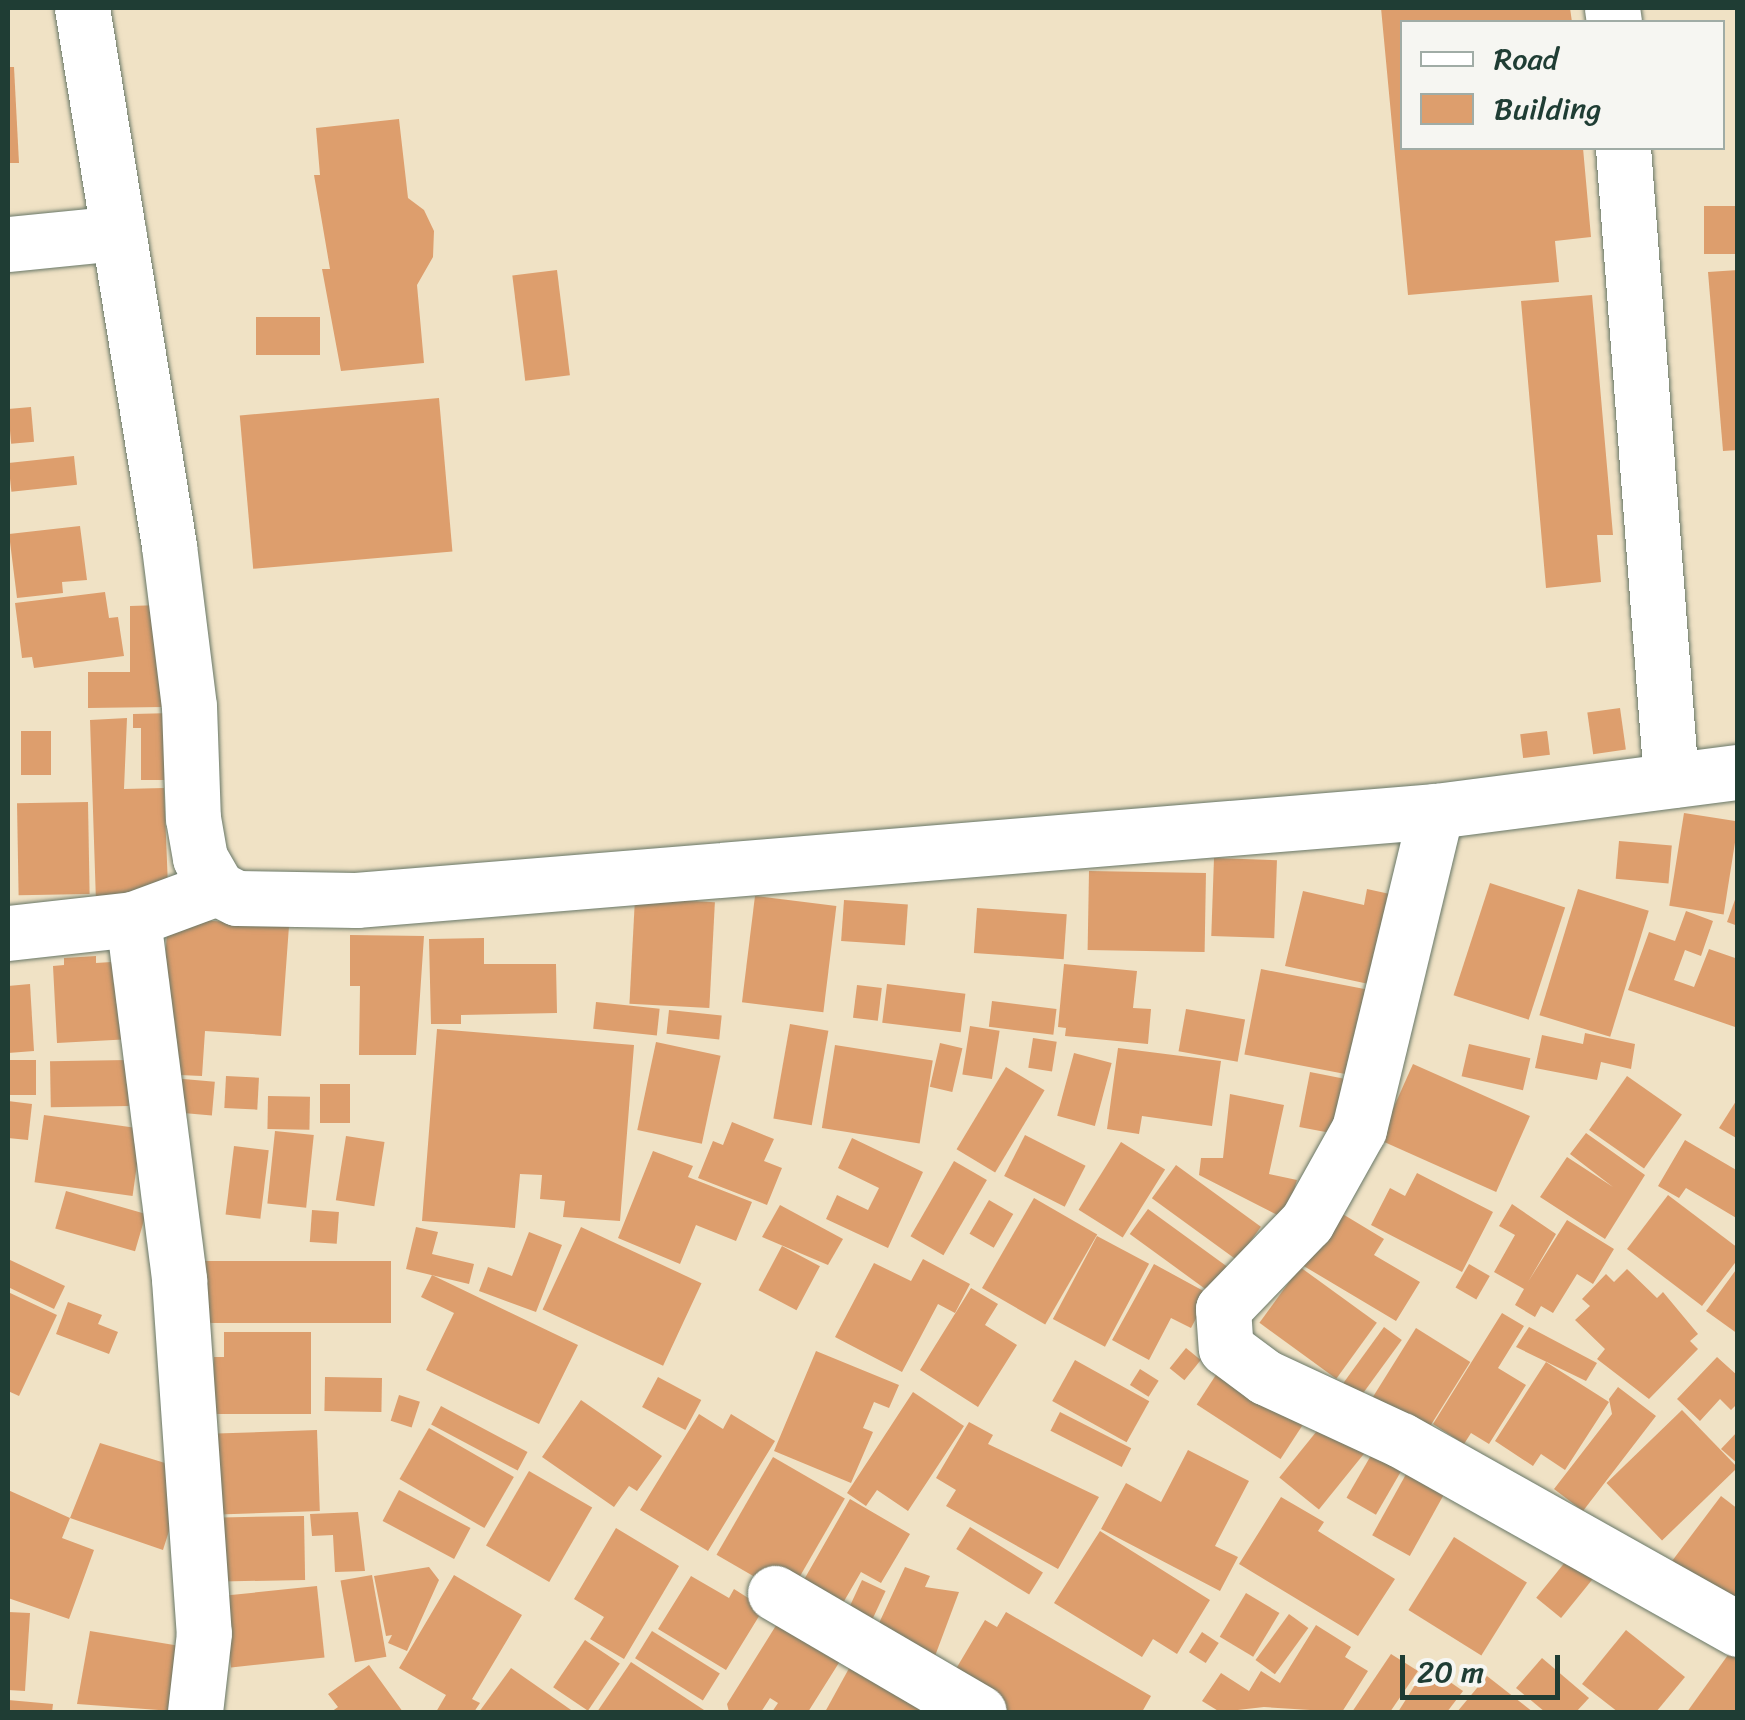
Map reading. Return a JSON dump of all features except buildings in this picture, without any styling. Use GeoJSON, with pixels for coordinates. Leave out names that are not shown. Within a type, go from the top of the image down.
{"type":"FeatureCollection","features":[{"type":"Feature","properties":{"kind":"street"},"geometry":{"type":"LineString","coordinates":[[82,8],[169,546],[189,706],[192,818],[200,858],[217,888]]}},
{"type":"Feature","properties":{"kind":"street"},"geometry":{"type":"LineString","coordinates":[[1623,150],[1671,780]]}},
{"type":"Feature","properties":{"kind":"street"},"geometry":{"type":"LineString","coordinates":[[8,244],[118,233]]}},
{"type":"Feature","properties":{"kind":"street"},"geometry":{"type":"LineString","coordinates":[[8,933],[134,920],[217,888],[257,902],[356,900],[1436,811],[1738,772]]}},
{"type":"Feature","properties":{"kind":"street"},"geometry":{"type":"LineString","coordinates":[[1436,811],[1359,1130],[1307,1222],[1223,1308],[1226,1348],[1265,1378],[1401,1440],[1738,1629]]}},
{"type":"Feature","properties":{"kind":"street"},"geometry":{"type":"LineString","coordinates":[[134,920],[179,1280],[204,1633],[195,1712]]}},
{"type":"Feature","properties":{"kind":"street"},"geometry":{"type":"LineString","coordinates":[[776,1593],[978,1712]]}}]}
